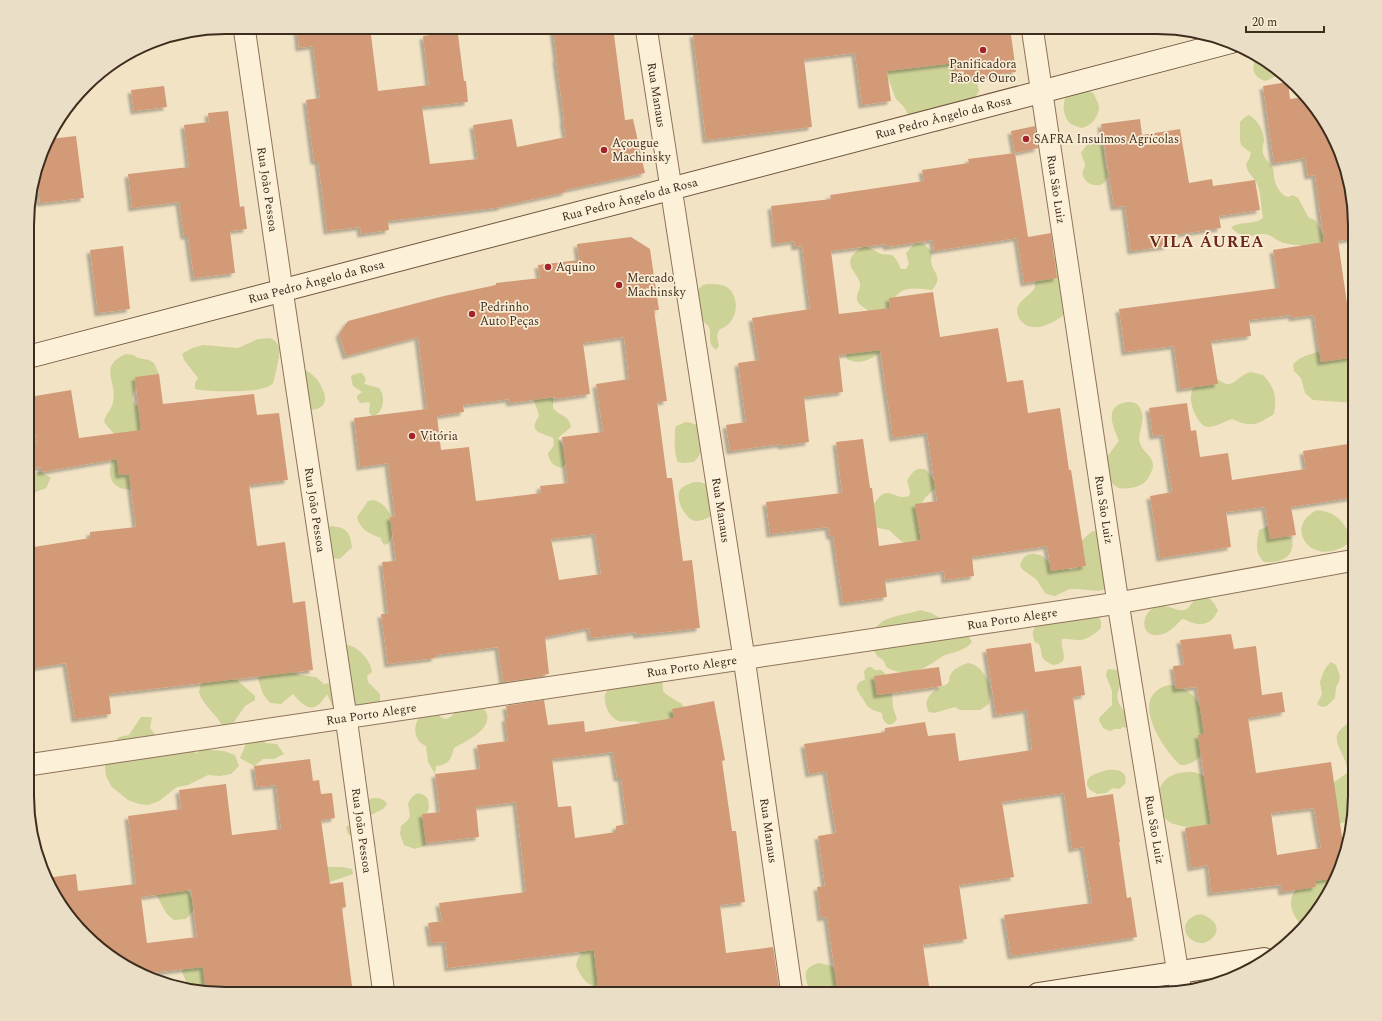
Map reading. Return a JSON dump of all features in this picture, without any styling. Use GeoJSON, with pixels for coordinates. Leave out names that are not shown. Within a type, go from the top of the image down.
{"type":"FeatureCollection","features":[{"type":"Feature","properties":{"kind":"main road","name":"Rua Pedro Ângelo da Rosa"},"geometry":{"type":"LineString","coordinates":[[34,355],[1221,45]]}},
{"type":"Feature","properties":{"kind":"main road"},"geometry":{"type":"LineString","coordinates":[[1121,987],[1180,982],[1249,963]]}},
{"type":"Feature","properties":{"kind":"street","name":"Rua João Pessoa"},"geometry":{"type":"LineString","coordinates":[[245,34],[346,717],[383,987]]}},
{"type":"Feature","properties":{"kind":"street","name":"Rua Manaus"},"geometry":{"type":"LineString","coordinates":[[647,34],[744,658],[791,987]]}},
{"type":"Feature","properties":{"kind":"street","name":"Rua São Luiz"},"geometry":{"type":"LineString","coordinates":[[1033,34],[1118,603],[1180,982]]}},
{"type":"Feature","properties":{"kind":"street","name":"Rua Porto Alegre"},"geometry":{"type":"LineString","coordinates":[[34,764],[1118,603],[1348,561]]}},
{"type":"Feature","properties":{"kind":"green space"},"geometry":{"type":"Polygon","coordinates":[[[884,51],[963,53],[975,76],[979,91],[958,124],[937,132],[926,129],[912,121],[904,107],[896,99],[888,78],[884,51]]]}},
{"type":"Feature","properties":{"kind":"green space"},"geometry":{"type":"Polygon","coordinates":[[[1255,61],[1276,76],[1266,81],[1262,80],[1254,72],[1255,61]]]}},
{"type":"Feature","properties":{"kind":"green space"},"geometry":{"type":"Polygon","coordinates":[[[1088,91],[1093,93],[1099,108],[1095,118],[1090,124],[1081,128],[1071,124],[1068,121],[1064,111],[1064,103],[1066,96],[1088,91]]]}},
{"type":"Feature","properties":{"kind":"green space"},"geometry":{"type":"Polygon","coordinates":[[[1249,115],[1258,123],[1262,130],[1264,137],[1263,153],[1273,169],[1274,178],[1279,190],[1285,196],[1288,197],[1293,195],[1298,198],[1309,218],[1315,220],[1323,234],[1334,246],[1310,251],[1301,245],[1282,242],[1269,235],[1241,235],[1231,227],[1239,224],[1256,222],[1263,218],[1258,186],[1246,164],[1251,153],[1241,145],[1240,140],[1240,122],[1249,115]]]}},
{"type":"Feature","properties":{"kind":"green space"},"geometry":{"type":"Polygon","coordinates":[[[1090,142],[1099,143],[1104,151],[1105,165],[1108,176],[1103,184],[1100,185],[1090,184],[1083,176],[1085,164],[1081,153],[1090,142]]]}},
{"type":"Feature","properties":{"kind":"green space"},"geometry":{"type":"Polygon","coordinates":[[[918,243],[924,244],[932,252],[931,262],[937,275],[937,281],[932,290],[915,288],[900,292],[893,301],[883,351],[870,359],[861,362],[847,359],[844,349],[872,314],[859,304],[857,300],[860,284],[858,277],[851,267],[850,263],[852,256],[866,246],[881,254],[892,255],[896,259],[901,269],[906,269],[909,264],[906,253],[913,245],[918,243]]]}},
{"type":"Feature","properties":{"kind":"green space"},"geometry":{"type":"Polygon","coordinates":[[[1052,257],[1061,259],[1077,269],[1079,272],[1079,282],[1076,293],[1071,307],[1061,317],[1046,325],[1030,327],[1024,324],[1019,318],[1017,312],[1018,307],[1034,289],[1035,282],[1031,273],[1052,257]]]}},
{"type":"Feature","properties":{"kind":"green space"},"geometry":{"type":"Polygon","coordinates":[[[708,284],[727,287],[733,294],[736,303],[734,317],[729,324],[719,330],[717,336],[719,346],[716,350],[712,346],[709,328],[707,324],[702,321],[694,293],[703,285],[708,284]]]}},
{"type":"Feature","properties":{"kind":"green space"},"geometry":{"type":"Polygon","coordinates":[[[270,338],[277,343],[279,353],[274,382],[268,387],[249,391],[212,391],[195,389],[195,383],[198,378],[184,360],[182,354],[192,348],[203,345],[238,348],[258,339],[270,338]]]}},
{"type":"Feature","properties":{"kind":"green space"},"geometry":{"type":"Polygon","coordinates":[[[1322,350],[1348,355],[1348,402],[1313,400],[1305,393],[1301,378],[1294,371],[1293,365],[1296,361],[1303,357],[1322,350]]]}},
{"type":"Feature","properties":{"kind":"green space"},"geometry":{"type":"Polygon","coordinates":[[[126,354],[149,360],[154,363],[159,374],[157,380],[136,383],[132,400],[135,405],[140,407],[141,430],[134,434],[132,489],[121,488],[111,479],[110,469],[117,448],[117,439],[115,434],[104,421],[113,402],[114,395],[110,369],[112,364],[117,359],[126,354]]]}},
{"type":"Feature","properties":{"kind":"green space"},"geometry":{"type":"Polygon","coordinates":[[[300,368],[312,375],[321,386],[325,399],[320,408],[304,410],[288,395],[285,380],[300,368]]]}},
{"type":"Feature","properties":{"kind":"green space"},"geometry":{"type":"Polygon","coordinates":[[[1251,372],[1263,375],[1273,389],[1275,398],[1274,414],[1263,421],[1254,424],[1244,424],[1232,419],[1211,427],[1201,424],[1191,401],[1192,392],[1198,376],[1214,376],[1226,384],[1230,384],[1245,374],[1251,372]]]}},
{"type":"Feature","properties":{"kind":"green space"},"geometry":{"type":"Polygon","coordinates":[[[362,373],[366,379],[364,384],[379,388],[383,395],[383,404],[381,409],[372,417],[369,412],[369,402],[360,403],[357,396],[362,392],[353,386],[351,377],[352,375],[362,373]]]}},
{"type":"Feature","properties":{"kind":"green space"},"geometry":{"type":"Polygon","coordinates":[[[553,397],[553,408],[568,420],[571,427],[558,438],[564,448],[566,464],[562,468],[556,466],[550,461],[548,453],[554,445],[553,438],[538,432],[535,426],[539,416],[534,399],[553,397]]]}},
{"type":"Feature","properties":{"kind":"green space"},"geometry":{"type":"Polygon","coordinates":[[[1127,402],[1136,403],[1141,410],[1143,419],[1139,439],[1141,446],[1152,460],[1153,467],[1144,483],[1133,488],[1124,489],[1119,488],[1111,481],[1106,458],[1119,441],[1114,429],[1112,412],[1120,404],[1127,402]]]}},
{"type":"Feature","properties":{"kind":"green space"},"geometry":{"type":"Polygon","coordinates":[[[686,422],[694,424],[700,428],[705,438],[702,450],[694,462],[683,463],[678,462],[677,459],[675,450],[675,433],[676,426],[686,422]]]}},
{"type":"Feature","properties":{"kind":"green space"},"geometry":{"type":"Polygon","coordinates":[[[918,469],[925,469],[932,477],[935,485],[935,488],[922,503],[927,531],[921,540],[902,542],[889,530],[878,528],[875,524],[872,508],[877,499],[886,493],[903,497],[909,496],[910,491],[907,480],[914,471],[918,469]]]}},
{"type":"Feature","properties":{"kind":"green space"},"geometry":{"type":"Polygon","coordinates":[[[41,472],[51,478],[46,488],[34,492],[34,473],[41,472]]]}},
{"type":"Feature","properties":{"kind":"green space"},"geometry":{"type":"Polygon","coordinates":[[[694,482],[700,482],[710,486],[713,515],[700,521],[694,521],[689,518],[679,502],[680,490],[686,485],[694,482]]]}},
{"type":"Feature","properties":{"kind":"green space"},"geometry":{"type":"Polygon","coordinates":[[[374,500],[385,507],[389,512],[393,524],[393,530],[389,543],[384,545],[381,538],[369,533],[360,525],[357,517],[368,501],[374,500]]]}},
{"type":"Feature","properties":{"kind":"green space"},"geometry":{"type":"Polygon","coordinates":[[[1317,510],[1330,513],[1343,523],[1348,532],[1348,543],[1339,549],[1326,552],[1315,550],[1307,544],[1302,536],[1302,527],[1306,518],[1317,510]]]}},
{"type":"Feature","properties":{"kind":"green space"},"geometry":{"type":"Polygon","coordinates":[[[332,526],[342,528],[348,532],[351,539],[352,550],[351,548],[339,559],[333,558],[326,528],[332,526]]]}},
{"type":"Feature","properties":{"kind":"green space"},"geometry":{"type":"Polygon","coordinates":[[[1269,526],[1292,539],[1291,551],[1289,555],[1276,562],[1264,562],[1257,551],[1259,530],[1269,526]]]}},
{"type":"Feature","properties":{"kind":"green space"},"geometry":{"type":"Polygon","coordinates":[[[1102,529],[1117,538],[1124,562],[1110,587],[1099,591],[1070,589],[1055,596],[1050,595],[1045,593],[1036,579],[1023,570],[1020,566],[1025,556],[1035,554],[1042,556],[1055,567],[1064,567],[1070,570],[1076,569],[1079,564],[1079,543],[1091,532],[1102,529]]]}},
{"type":"Feature","properties":{"kind":"green space"},"geometry":{"type":"Polygon","coordinates":[[[1203,596],[1211,599],[1218,610],[1213,619],[1205,624],[1196,624],[1182,619],[1166,633],[1154,635],[1147,631],[1144,623],[1149,611],[1152,609],[1165,606],[1184,610],[1188,608],[1195,600],[1203,596]]]}},
{"type":"Feature","properties":{"kind":"green space"},"geometry":{"type":"Polygon","coordinates":[[[920,610],[931,613],[966,632],[972,642],[963,649],[945,655],[920,670],[906,672],[889,669],[883,660],[877,656],[872,647],[872,635],[876,627],[883,621],[893,617],[920,610]]]}},
{"type":"Feature","properties":{"kind":"green space"},"geometry":{"type":"Polygon","coordinates":[[[1095,611],[1101,621],[1101,628],[1094,634],[1081,640],[1062,639],[1064,658],[1063,661],[1058,664],[1053,665],[1043,658],[1039,644],[1035,642],[1034,639],[1033,631],[1035,627],[1040,624],[1095,611]]]}},
{"type":"Feature","properties":{"kind":"green space"},"geometry":{"type":"Polygon","coordinates":[[[347,645],[355,648],[367,659],[372,672],[367,676],[368,682],[380,694],[380,704],[336,709],[332,705],[327,694],[319,705],[311,708],[303,704],[293,694],[281,704],[270,703],[263,694],[258,679],[264,662],[295,672],[299,675],[316,677],[324,684],[330,683],[334,679],[341,648],[347,645]]]}},
{"type":"Feature","properties":{"kind":"green space"},"geometry":{"type":"Polygon","coordinates":[[[1331,662],[1336,665],[1340,676],[1339,682],[1336,687],[1335,698],[1327,706],[1322,707],[1317,704],[1322,694],[1320,682],[1324,671],[1331,662]]]}},
{"type":"Feature","properties":{"kind":"green space"},"geometry":{"type":"Polygon","coordinates":[[[968,663],[979,668],[987,680],[990,690],[989,704],[980,710],[960,710],[955,707],[934,713],[929,712],[927,708],[928,698],[938,688],[948,683],[951,674],[955,669],[968,663]]]}},
{"type":"Feature","properties":{"kind":"green space"},"geometry":{"type":"Polygon","coordinates":[[[868,667],[875,670],[881,670],[891,679],[893,708],[897,719],[890,725],[885,722],[882,717],[882,713],[868,707],[857,690],[858,683],[865,680],[864,671],[868,667]]]}},
{"type":"Feature","properties":{"kind":"green space"},"geometry":{"type":"Polygon","coordinates":[[[1107,670],[1117,670],[1123,680],[1118,691],[1118,699],[1121,707],[1129,716],[1128,728],[1122,727],[1121,729],[1110,731],[1103,728],[1099,720],[1100,717],[1112,705],[1112,691],[1106,676],[1107,670]]]}},
{"type":"Feature","properties":{"kind":"green space"},"geometry":{"type":"Polygon","coordinates":[[[662,673],[663,691],[682,704],[688,713],[644,732],[640,723],[635,721],[619,721],[610,714],[605,702],[605,695],[612,685],[662,673]]]}},
{"type":"Feature","properties":{"kind":"green space"},"geometry":{"type":"Polygon","coordinates":[[[221,675],[237,680],[255,696],[255,700],[245,706],[232,725],[227,726],[222,725],[203,701],[199,692],[201,682],[221,675]]]}},
{"type":"Feature","properties":{"kind":"green space"},"geometry":{"type":"Polygon","coordinates":[[[1169,685],[1188,691],[1198,701],[1203,712],[1203,751],[1199,758],[1192,763],[1184,765],[1180,765],[1165,747],[1152,722],[1149,710],[1150,699],[1157,691],[1169,685]]]}},
{"type":"Feature","properties":{"kind":"green space"},"geometry":{"type":"Polygon","coordinates":[[[458,706],[481,706],[486,712],[486,724],[477,734],[454,748],[447,763],[436,766],[435,774],[428,762],[426,746],[417,738],[415,730],[417,722],[421,715],[433,710],[442,718],[447,719],[452,716],[458,706]]]}},
{"type":"Feature","properties":{"kind":"green space"},"geometry":{"type":"Polygon","coordinates":[[[141,717],[152,717],[150,728],[157,737],[186,750],[197,753],[201,749],[224,751],[235,755],[239,766],[231,774],[220,776],[208,775],[188,785],[177,787],[159,801],[149,805],[139,804],[128,800],[111,786],[106,776],[105,766],[112,745],[119,737],[129,735],[141,717]]]}},
{"type":"Feature","properties":{"kind":"green space"},"geometry":{"type":"Polygon","coordinates":[[[1348,724],[1348,809],[1346,821],[1339,824],[1329,786],[1347,773],[1344,758],[1338,745],[1337,738],[1338,732],[1348,724]]]}},
{"type":"Feature","properties":{"kind":"green space"},"geometry":{"type":"Polygon","coordinates":[[[258,735],[266,743],[277,744],[284,754],[274,759],[263,759],[254,766],[240,758],[248,739],[258,735]]]}},
{"type":"Feature","properties":{"kind":"green space"},"geometry":{"type":"Polygon","coordinates":[[[1107,770],[1115,770],[1124,774],[1126,780],[1125,784],[1119,789],[1113,788],[1106,793],[1097,794],[1090,790],[1087,785],[1089,778],[1094,774],[1107,770]]]}},
{"type":"Feature","properties":{"kind":"green space"},"geometry":{"type":"Polygon","coordinates":[[[1194,772],[1222,782],[1216,822],[1196,828],[1184,827],[1171,823],[1161,812],[1158,798],[1159,791],[1166,779],[1178,773],[1194,772]]]}},
{"type":"Feature","properties":{"kind":"green space"},"geometry":{"type":"Polygon","coordinates":[[[418,793],[424,795],[428,799],[429,808],[426,816],[427,842],[424,846],[415,849],[404,845],[400,834],[401,826],[410,816],[408,803],[413,796],[418,793]]]}},
{"type":"Feature","properties":{"kind":"green space"},"geometry":{"type":"Polygon","coordinates":[[[372,798],[383,799],[387,804],[383,809],[371,815],[372,824],[369,828],[371,838],[374,839],[375,842],[374,850],[348,834],[346,828],[347,826],[352,825],[367,801],[372,798]]]}},
{"type":"Feature","properties":{"kind":"green space"},"geometry":{"type":"Polygon","coordinates":[[[319,867],[342,867],[352,869],[353,874],[327,883],[319,867]]]}},
{"type":"Feature","properties":{"kind":"green space"},"geometry":{"type":"Polygon","coordinates":[[[1326,875],[1330,877],[1316,902],[1300,923],[1293,913],[1291,900],[1300,883],[1326,875]]]}},
{"type":"Feature","properties":{"kind":"green space"},"geometry":{"type":"Polygon","coordinates":[[[164,884],[183,887],[192,897],[193,911],[186,919],[174,920],[166,913],[157,896],[137,885],[164,884]]]}},
{"type":"Feature","properties":{"kind":"green space"},"geometry":{"type":"Polygon","coordinates":[[[1200,914],[1211,919],[1216,925],[1217,929],[1214,936],[1207,942],[1200,943],[1193,941],[1185,930],[1186,924],[1190,918],[1200,914]]]}},
{"type":"Feature","properties":{"kind":"green space"},"geometry":{"type":"Polygon","coordinates":[[[596,943],[594,956],[599,963],[600,975],[596,987],[586,982],[576,966],[578,958],[582,954],[578,951],[596,943]]]}},
{"type":"Feature","properties":{"kind":"green space"},"geometry":{"type":"Polygon","coordinates":[[[198,947],[210,987],[187,983],[182,972],[182,960],[198,947]]]}},
{"type":"Feature","properties":{"kind":"green space"},"geometry":{"type":"Polygon","coordinates":[[[818,963],[829,965],[834,968],[849,987],[809,987],[806,979],[806,972],[813,965],[818,963]]]}},
{"type":"Feature","properties":{"kind":"building"},"geometry":{"type":"Polygon","coordinates":[[[298,34],[371,34],[378,91],[429,85],[423,36],[432,34],[458,34],[468,102],[422,107],[430,164],[478,159],[473,125],[512,119],[517,147],[566,137],[554,34],[614,34],[625,120],[633,119],[645,173],[565,190],[566,192],[501,206],[502,207],[388,221],[389,230],[361,234],[360,227],[327,231],[318,161],[314,161],[306,100],[320,98],[313,46],[299,48],[298,34]]]}},
{"type":"Feature","properties":{"kind":"building"},"geometry":{"type":"Polygon","coordinates":[[[693,34],[1011,34],[1016,72],[956,79],[954,63],[887,71],[891,101],[862,105],[855,53],[804,59],[812,127],[706,140],[693,34]]]}},
{"type":"Feature","properties":{"kind":"building"},"geometry":{"type":"Polygon","coordinates":[[[1285,83],[1289,87],[1290,99],[1300,98],[1301,99],[1316,119],[1328,140],[1342,175],[1348,212],[1348,239],[1338,241],[1348,310],[1348,358],[1321,362],[1314,315],[1292,318],[1292,315],[1249,320],[1251,336],[1211,341],[1218,384],[1180,389],[1174,346],[1125,352],[1119,309],[1279,288],[1273,250],[1324,242],[1315,175],[1308,176],[1305,158],[1274,163],[1263,86],[1285,83]]]}},
{"type":"Feature","properties":{"kind":"building"},"geometry":{"type":"Polygon","coordinates":[[[164,86],[167,107],[134,111],[131,90],[164,86]]]}},
{"type":"Feature","properties":{"kind":"building"},"geometry":{"type":"Polygon","coordinates":[[[228,111],[240,207],[244,206],[247,229],[230,231],[235,273],[194,278],[188,236],[184,236],[179,202],[132,208],[128,174],[189,167],[184,125],[209,122],[208,113],[228,111]]]}},
{"type":"Feature","properties":{"kind":"building"},"geometry":{"type":"Polygon","coordinates":[[[1140,119],[1142,135],[1180,129],[1189,183],[1212,179],[1213,186],[1255,180],[1260,210],[1219,216],[1221,228],[1166,236],[1168,246],[1131,251],[1125,206],[1114,207],[1101,124],[1140,119]]]}},
{"type":"Feature","properties":{"kind":"building","name":"SAFRA Insulmos Agrícolas"},"geometry":{"type":"Polygon","coordinates":[[[1035,126],[1038,148],[1015,153],[1011,131],[1035,126]]]}},
{"type":"Feature","properties":{"kind":"building"},"geometry":{"type":"Polygon","coordinates":[[[76,136],[84,198],[40,203],[38,186],[40,175],[55,138],[76,136]]]}},
{"type":"Feature","properties":{"kind":"building"},"geometry":{"type":"Polygon","coordinates":[[[1015,153],[1028,237],[1051,233],[1057,278],[1024,283],[1017,238],[934,251],[933,240],[887,247],[886,244],[831,251],[839,314],[890,308],[889,298],[933,292],[940,337],[998,328],[1007,382],[1023,380],[1028,413],[1060,408],[1086,566],[1051,571],[1047,546],[972,557],[974,576],[945,580],[944,571],[885,580],[887,597],[843,603],[833,536],[830,536],[828,527],[770,534],[766,502],[842,493],[836,442],[863,439],[870,488],[872,488],[879,546],[921,540],[915,504],[937,501],[927,433],[893,438],[880,350],[839,355],[843,392],[804,397],[809,442],[730,451],[726,425],[746,422],[738,363],[759,360],[752,318],[810,309],[802,246],[795,247],[794,241],[775,244],[771,206],[831,199],[830,195],[924,181],[922,170],[969,163],[968,159],[1015,153]]]}},
{"type":"Feature","properties":{"kind":"building"},"geometry":{"type":"Polygon","coordinates":[[[631,237],[650,249],[659,310],[654,310],[667,401],[657,402],[667,478],[672,478],[683,561],[692,560],[700,628],[637,635],[636,632],[591,638],[589,628],[545,637],[549,674],[541,675],[541,677],[503,682],[498,647],[435,655],[435,658],[388,664],[381,614],[388,614],[382,562],[396,561],[390,517],[395,516],[388,463],[360,467],[354,418],[427,409],[418,337],[346,356],[339,334],[348,321],[444,296],[496,285],[496,283],[540,278],[538,265],[579,260],[577,244],[631,237]],[[624,337],[583,343],[590,394],[510,403],[509,399],[463,405],[464,412],[437,416],[441,450],[469,447],[476,501],[541,493],[540,486],[568,483],[562,437],[603,432],[596,384],[629,379],[624,337]],[[595,534],[551,539],[559,580],[601,574],[595,534]]]}},
{"type":"Feature","properties":{"kind":"building"},"geometry":{"type":"Polygon","coordinates":[[[123,246],[130,309],[98,313],[90,250],[123,246]]]}},
{"type":"Feature","properties":{"kind":"building"},"geometry":{"type":"Polygon","coordinates":[[[159,374],[163,404],[254,394],[257,415],[279,413],[288,480],[249,485],[257,546],[285,542],[293,603],[305,601],[313,670],[109,694],[111,714],[75,719],[66,663],[34,668],[34,547],[90,538],[90,532],[136,527],[129,474],[119,475],[117,459],[41,472],[41,467],[34,468],[34,444],[37,444],[34,426],[34,396],[71,390],[79,438],[141,430],[135,377],[159,374]]]}},
{"type":"Feature","properties":{"kind":"building"},"geometry":{"type":"Polygon","coordinates":[[[1187,403],[1191,431],[1196,430],[1200,457],[1228,453],[1232,480],[1306,469],[1303,451],[1348,444],[1348,498],[1291,507],[1296,535],[1270,539],[1265,507],[1226,512],[1231,547],[1160,558],[1150,496],[1172,492],[1163,435],[1153,436],[1149,408],[1187,403]]]}},
{"type":"Feature","properties":{"kind":"building"},"geometry":{"type":"Polygon","coordinates":[[[1231,634],[1234,649],[1256,646],[1262,695],[1282,692],[1285,712],[1248,718],[1256,773],[1331,762],[1342,837],[1344,837],[1338,858],[1329,879],[1315,881],[1316,887],[1282,892],[1281,885],[1211,893],[1208,865],[1191,868],[1185,828],[1211,824],[1198,735],[1204,734],[1197,687],[1176,689],[1173,666],[1184,665],[1180,640],[1231,634]],[[1314,808],[1271,813],[1277,855],[1321,848],[1314,808]]]}},
{"type":"Feature","properties":{"kind":"building"},"geometry":{"type":"Polygon","coordinates":[[[1031,643],[1035,672],[1081,666],[1085,695],[1073,697],[1087,798],[1113,794],[1127,898],[1131,897],[1137,937],[1011,956],[1004,915],[1092,903],[1083,847],[1072,849],[1064,793],[1002,802],[1014,877],[959,885],[967,939],[923,945],[929,986],[837,987],[827,917],[821,918],[817,887],[825,886],[818,836],[836,833],[826,771],[809,774],[804,744],[885,732],[885,728],[925,722],[928,736],[955,733],[959,761],[1032,750],[1027,710],[996,715],[986,649],[1031,643]]]}},
{"type":"Feature","properties":{"kind":"building"},"geometry":{"type":"Polygon","coordinates":[[[939,667],[942,686],[877,695],[874,676],[939,667]]]}},
{"type":"Feature","properties":{"kind":"building"},"geometry":{"type":"Polygon","coordinates":[[[544,700],[548,725],[584,721],[585,732],[674,718],[672,709],[714,701],[725,760],[722,761],[732,831],[736,831],[745,902],[720,905],[726,953],[773,947],[779,987],[598,987],[594,950],[448,968],[445,942],[431,943],[428,923],[442,921],[439,903],[526,892],[516,802],[476,807],[479,837],[426,843],[422,814],[440,812],[435,774],[480,769],[477,745],[508,741],[505,718],[508,718],[506,706],[544,700]],[[613,752],[552,759],[558,807],[571,806],[575,838],[616,832],[616,826],[627,824],[621,778],[617,778],[613,752]]]}},
{"type":"Feature","properties":{"kind":"building"},"geometry":{"type":"Polygon","coordinates":[[[310,759],[313,781],[319,780],[321,794],[332,793],[335,818],[321,820],[330,884],[343,882],[346,907],[342,908],[352,987],[212,987],[205,986],[203,967],[153,973],[119,955],[99,940],[73,912],[54,881],[52,877],[76,874],[78,891],[136,884],[128,816],[181,809],[179,790],[226,784],[232,835],[281,829],[276,785],[257,787],[254,766],[310,759]],[[191,890],[141,897],[147,943],[197,937],[191,890]]]}},
{"type":"Feature","properties":{"kind":"place","name":"Panificadora Pão de Ouro"},"geometry":{"type":"Point","coordinates":[983,50]}},
{"type":"Feature","properties":{"kind":"place","name":"SAFRA Insulmos Agrícolas"},"geometry":{"type":"Point","coordinates":[1026,139]}},
{"type":"Feature","properties":{"kind":"place","name":"Açougue Machinsky"},"geometry":{"type":"Point","coordinates":[604,150]}},
{"type":"Feature","properties":{"kind":"place","name":"Aquino"},"geometry":{"type":"Point","coordinates":[548,267]}},
{"type":"Feature","properties":{"kind":"place","name":"Mercado Machinsky"},"geometry":{"type":"Point","coordinates":[619,285]}},
{"type":"Feature","properties":{"kind":"place","name":"Pedrinho Auto Peças"},"geometry":{"type":"Point","coordinates":[472,314]}},
{"type":"Feature","properties":{"kind":"place","name":"Vitória"},"geometry":{"type":"Point","coordinates":[412,436]}},
{"type":"Feature","properties":{"kind":"district","name":"VILA ÁUREA"},"geometry":{"type":"Point","coordinates":[1207,242]}}]}
